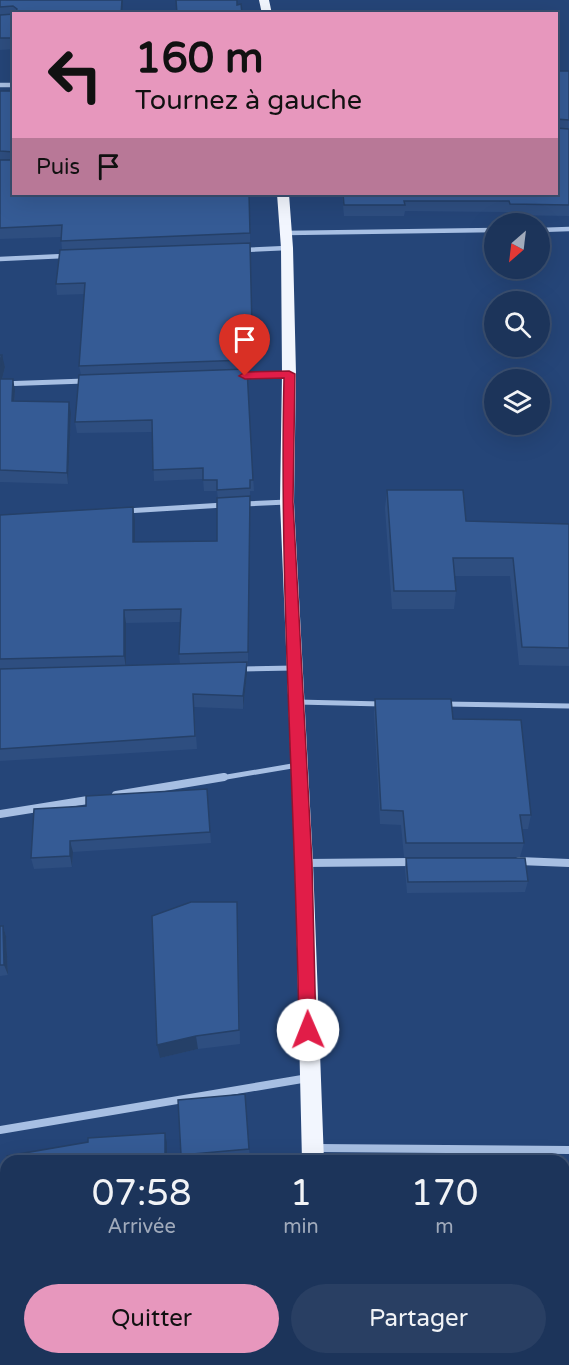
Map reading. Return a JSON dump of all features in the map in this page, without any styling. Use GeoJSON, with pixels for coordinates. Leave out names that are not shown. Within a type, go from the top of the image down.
{"type":"FeatureCollection","features":[{"type":"Feature","properties":{"kind":"highway"},"geometry":{"type":"LineString","coordinates":[[283,195],[289,374],[287,502],[304,863],[313,1155]]}},
{"type":"Feature","properties":{"kind":"street"},"geometry":{"type":"LineString","coordinates":[[550,230],[569,229]]}},
{"type":"Feature","properties":{"kind":"street"},"geometry":{"type":"LineString","coordinates":[[239,250],[286,241],[484,231]]}},
{"type":"Feature","properties":{"kind":"street"},"geometry":{"type":"LineString","coordinates":[[0,259],[72,256]]}},
{"type":"Feature","properties":{"kind":"street"},"geometry":{"type":"LineString","coordinates":[[231,376],[289,374]]}},
{"type":"Feature","properties":{"kind":"street"},"geometry":{"type":"LineString","coordinates":[[0,384],[93,381]]}},
{"type":"Feature","properties":{"kind":"street"},"geometry":{"type":"LineString","coordinates":[[239,505],[287,502]]}},
{"type":"Feature","properties":{"kind":"street"},"geometry":{"type":"LineString","coordinates":[[120,512],[227,505]]}},
{"type":"Feature","properties":{"kind":"street"},"geometry":{"type":"LineString","coordinates":[[235,669],[294,668]]}},
{"type":"Feature","properties":{"kind":"street"},"geometry":{"type":"LineString","coordinates":[[296,702],[391,704]]}},
{"type":"Feature","properties":{"kind":"street"},"geometry":{"type":"LineString","coordinates":[[438,704],[569,706]]}},
{"type":"Feature","properties":{"kind":"street"},"geometry":{"type":"LineString","coordinates":[[0,814],[299,765]]}},
{"type":"Feature","properties":{"kind":"street"},"geometry":{"type":"LineString","coordinates":[[511,861],[569,862]]}},
{"type":"Feature","properties":{"kind":"street"},"geometry":{"type":"LineString","coordinates":[[304,863],[419,862]]}},
{"type":"Feature","properties":{"kind":"street"},"geometry":{"type":"LineString","coordinates":[[0,1130],[309,1078]]}},
{"type":"Feature","properties":{"kind":"street"},"geometry":{"type":"LineString","coordinates":[[313,1155],[569,1150]]}},
{"type":"Feature","properties":{"kind":"building"},"geometry":{"type":"Polygon","coordinates":[[[0,0],[122,0],[121,12],[16,12],[17,9],[13,6],[0,7],[0,0]]]}},
{"type":"Feature","properties":{"kind":"building"},"geometry":{"type":"Polygon","coordinates":[[[176,0],[237,0],[237,5],[241,4],[242,12],[177,12],[176,0]]]}},
{"type":"Feature","properties":{"kind":"building"},"geometry":{"type":"Polygon","coordinates":[[[12,14],[12,38],[0,38],[0,15],[12,14]]]}},
{"type":"Feature","properties":{"kind":"building"},"geometry":{"type":"Polygon","coordinates":[[[558,71],[569,71],[569,120],[558,119],[558,71]]]}},
{"type":"Feature","properties":{"kind":"building"},"geometry":{"type":"Polygon","coordinates":[[[0,91],[12,91],[12,152],[0,151],[0,91]]]}},
{"type":"Feature","properties":{"kind":"building"},"geometry":{"type":"Polygon","coordinates":[[[558,128],[569,129],[569,205],[510,204],[509,201],[404,201],[405,205],[344,205],[343,195],[558,195],[558,128]]]}},
{"type":"Feature","properties":{"kind":"building"},"geometry":{"type":"Polygon","coordinates":[[[0,160],[12,160],[12,195],[249,195],[250,233],[61,241],[62,225],[0,228],[0,160]]]}},
{"type":"Feature","properties":{"kind":"building"},"geometry":{"type":"Polygon","coordinates":[[[250,243],[252,328],[248,328],[250,351],[246,351],[246,360],[79,366],[85,283],[56,284],[60,250],[250,243]]]}},
{"type":"Feature","properties":{"kind":"building"},"geometry":{"type":"Polygon","coordinates":[[[247,369],[253,480],[250,480],[250,488],[217,490],[217,480],[203,480],[203,468],[153,470],[152,420],[75,422],[79,375],[247,369]]]}},
{"type":"Feature","properties":{"kind":"building"},"geometry":{"type":"Polygon","coordinates":[[[0,379],[13,379],[12,401],[69,402],[67,473],[0,470],[0,379]]]}},
{"type":"Feature","properties":{"kind":"building"},"geometry":{"type":"Polygon","coordinates":[[[387,490],[463,490],[466,521],[569,524],[569,648],[522,647],[513,558],[453,558],[456,591],[394,591],[387,490]]]}},
{"type":"Feature","properties":{"kind":"building"},"geometry":{"type":"Polygon","coordinates":[[[250,496],[248,652],[179,654],[181,609],[124,610],[124,656],[0,659],[0,515],[133,507],[133,542],[217,541],[217,498],[250,496]]]}},
{"type":"Feature","properties":{"kind":"building"},"geometry":{"type":"Polygon","coordinates":[[[247,662],[243,696],[193,694],[195,736],[0,749],[0,669],[247,662]]]}},
{"type":"Feature","properties":{"kind":"building"},"geometry":{"type":"Polygon","coordinates":[[[375,699],[451,699],[453,719],[521,720],[531,815],[520,815],[524,843],[406,843],[403,811],[381,810],[375,699]]]}},
{"type":"Feature","properties":{"kind":"building"},"geometry":{"type":"Polygon","coordinates":[[[207,789],[210,832],[70,841],[70,856],[31,858],[34,809],[86,806],[86,796],[207,789]]]}},
{"type":"Feature","properties":{"kind":"building"},"geometry":{"type":"Polygon","coordinates":[[[406,858],[525,858],[528,881],[408,882],[406,858]]]}},
{"type":"Feature","properties":{"kind":"building"},"geometry":{"type":"Polygon","coordinates":[[[191,902],[237,902],[239,1030],[196,1036],[157,1045],[152,916],[191,902]]]}},
{"type":"Feature","properties":{"kind":"building"},"geometry":{"type":"Polygon","coordinates":[[[0,926],[3,926],[4,965],[0,965],[0,926]]]}},
{"type":"Feature","properties":{"kind":"building"},"geometry":{"type":"Polygon","coordinates":[[[245,1094],[249,1149],[181,1155],[178,1100],[245,1094]]]}},
{"type":"Feature","properties":{"kind":"building"},"geometry":{"type":"Polygon","coordinates":[[[165,1133],[165,1155],[13,1155],[88,1142],[88,1138],[165,1133]]]}},
{"type":"Feature","properties":{"kind":"route"},"geometry":{"type":"LineString","coordinates":[[245,376],[289,374],[287,502],[304,863],[308,1030]]}}]}
